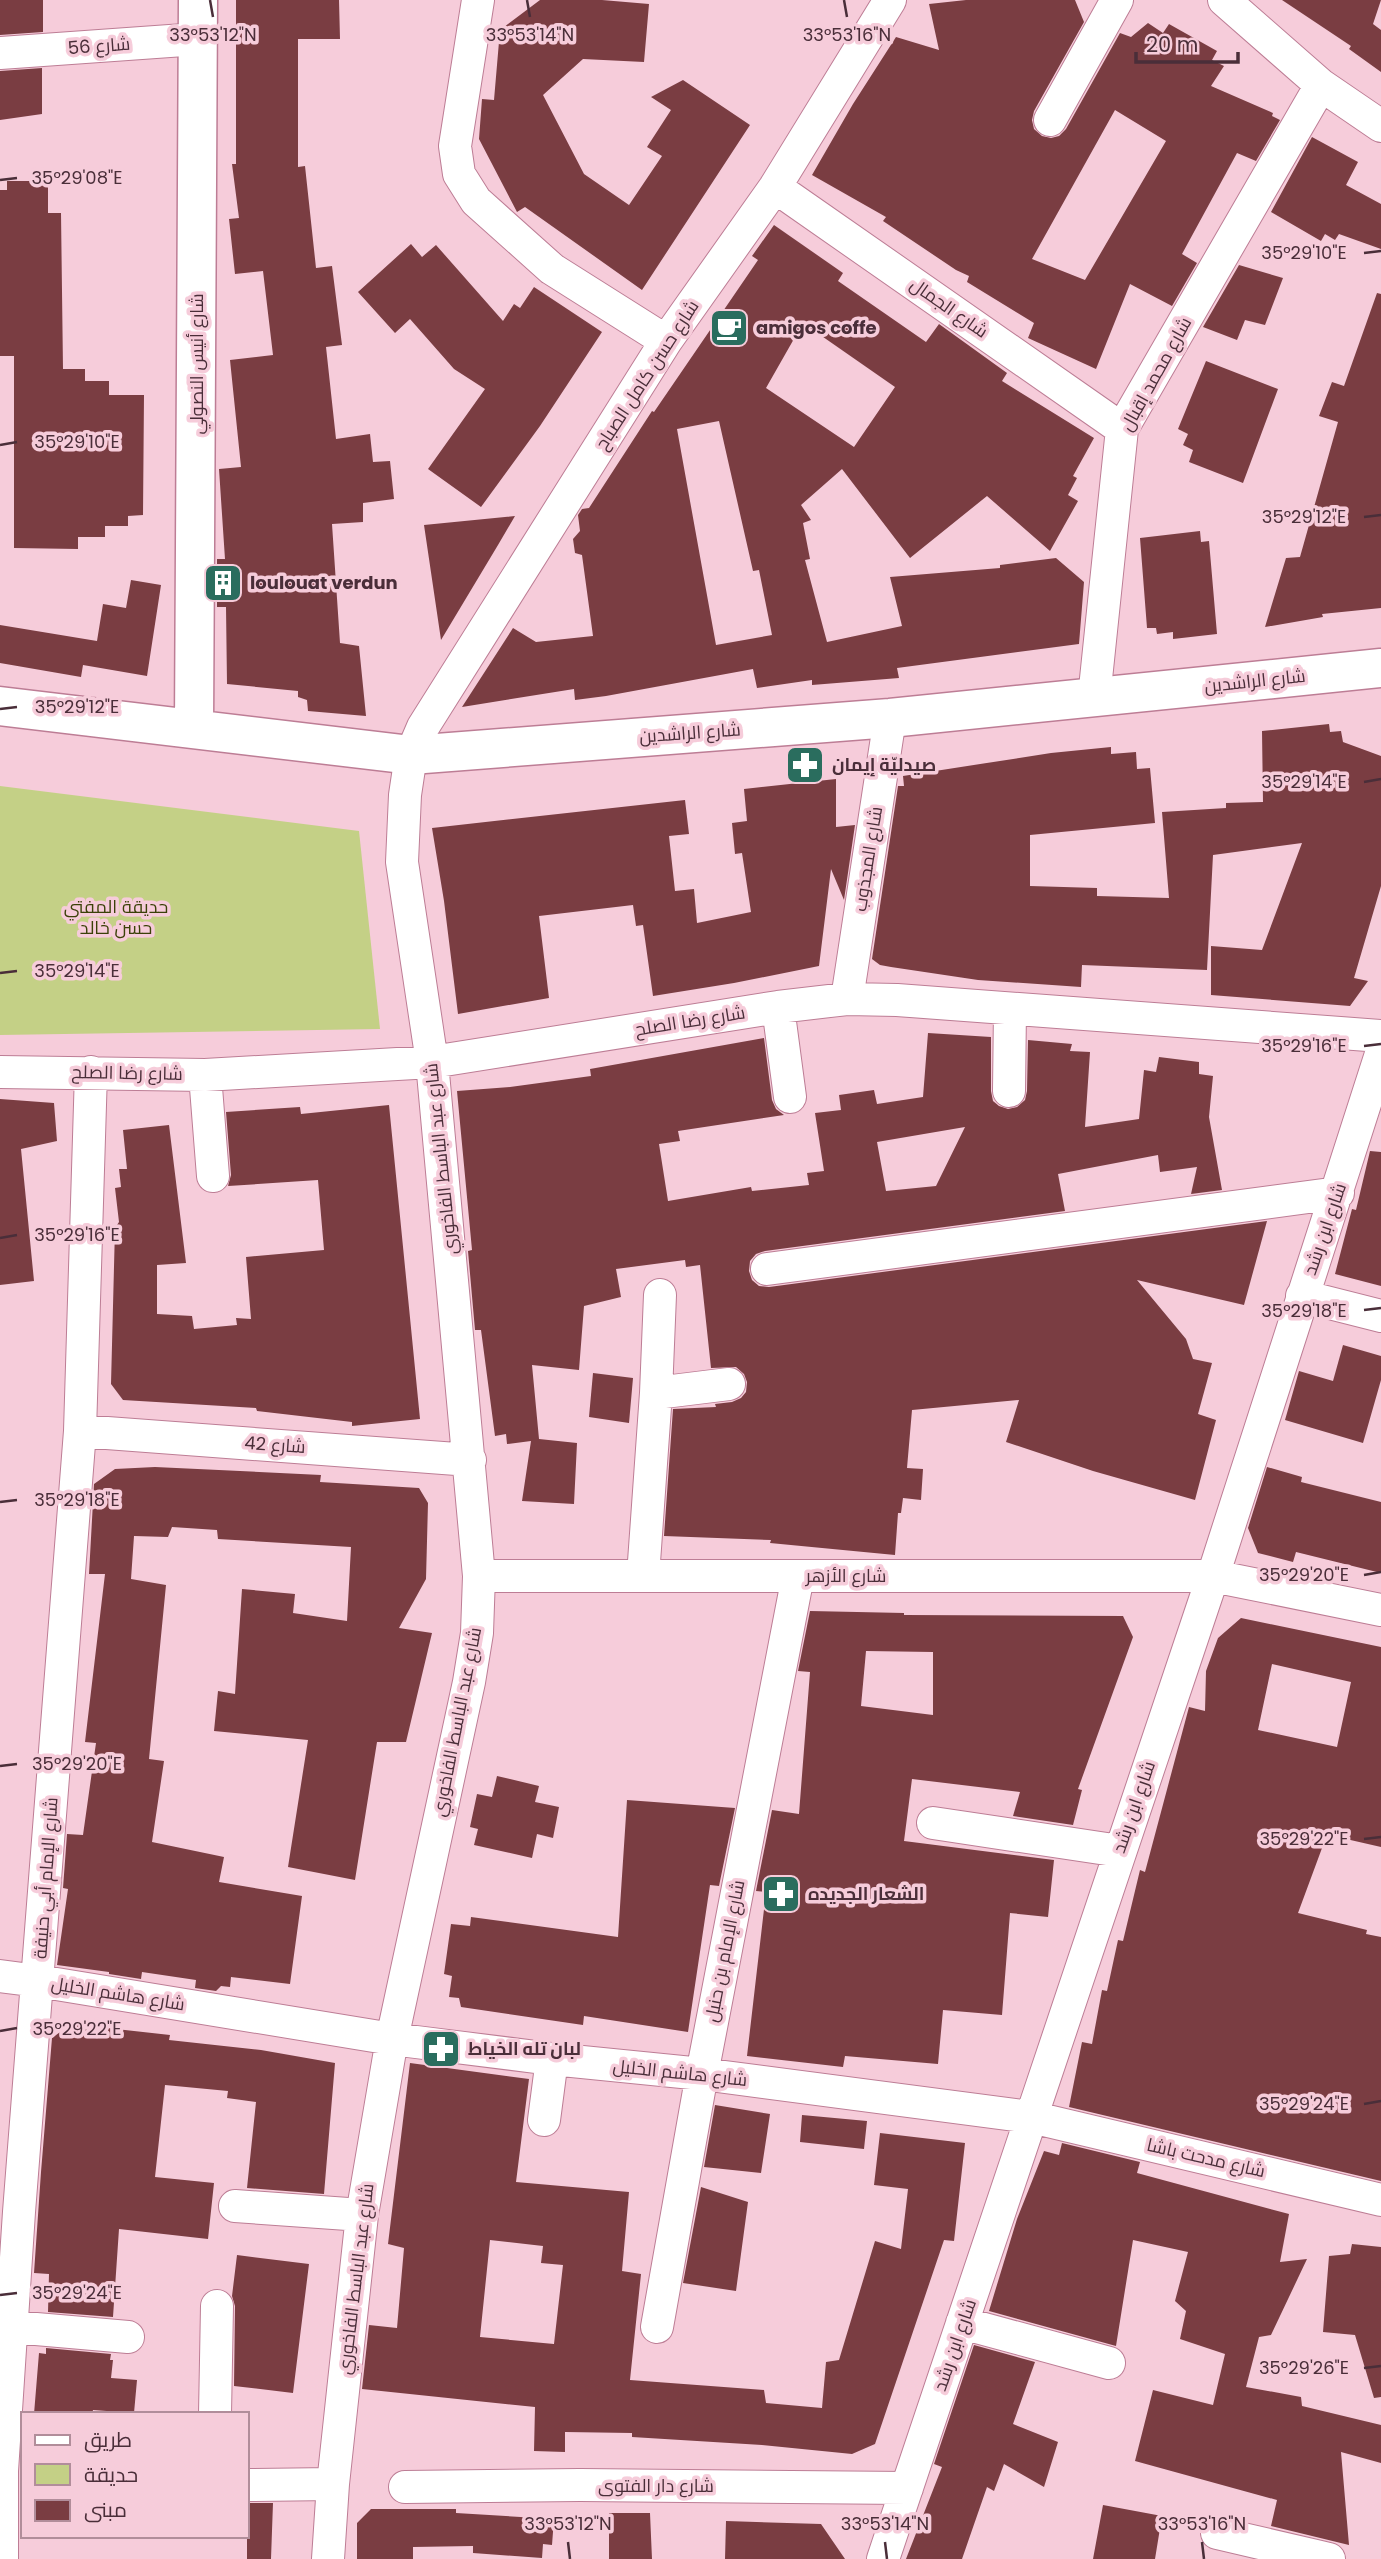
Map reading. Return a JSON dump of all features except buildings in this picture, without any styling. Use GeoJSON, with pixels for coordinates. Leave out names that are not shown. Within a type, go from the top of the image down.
{"type":"FeatureCollection","features":[{"type":"Feature","properties":{"kind":"street","name":"شارع أنيس النصولي"},"geometry":{"type":"LineString","coordinates":[[194,728],[198,0]]}},
{"type":"Feature","properties":{"kind":"street"},"geometry":{"type":"LineString","coordinates":[[478,0],[455,146],[459,174],[476,201],[552,269],[666,341]]}},
{"type":"Feature","properties":{"kind":"street"},"geometry":{"type":"LineString","coordinates":[[1050,120],[1116,0]]}},
{"type":"Feature","properties":{"kind":"street"},"geometry":{"type":"LineString","coordinates":[[1224,0],[1321,85],[1381,126]]}},
{"type":"Feature","properties":{"kind":"street","name":"شارع حسن كامل الصباح"},"geometry":{"type":"LineString","coordinates":[[411,755],[423,727],[666,341],[775,187],[882,2]]}},
{"type":"Feature","properties":{"kind":"street","name":"شارع 56"},"geometry":{"type":"LineString","coordinates":[[0,53],[198,39]]}},
{"type":"Feature","properties":{"kind":"street","name":"شارع محمد إقبال"},"geometry":{"type":"LineString","coordinates":[[1094,698],[1122,429],[1321,85]]}},
{"type":"Feature","properties":{"kind":"street","name":"شارع الجمال"},"geometry":{"type":"LineString","coordinates":[[775,187],[1122,429]]}},
{"type":"Feature","properties":{"kind":"street","name":"شارع الراشدين"},"geometry":{"type":"LineString","coordinates":[[0,706],[411,755],[890,718],[1094,698],[1379,662]]}},
{"type":"Feature","properties":{"kind":"street","name":"شارع المجذوب"},"geometry":{"type":"LineString","coordinates":[[847,999],[890,718]]}},
{"type":"Feature","properties":{"kind":"street","name":"شارع عبد الباسط الفاخوري"},"geometry":{"type":"LineString","coordinates":[[328,2559],[332,2484],[362,2215],[392,2039],[469,1682],[477,1633],[479,1576],[470,1460],[432,1062],[402,863],[405,795],[411,755]]}},
{"type":"Feature","properties":{"kind":"street","name":"شارع رضا الصلح"},"geometry":{"type":"LineString","coordinates":[[0,1072],[205,1075],[432,1062],[778,1007],[847,999],[897,1000],[1381,1036]]}},
{"type":"Feature","properties":{"kind":"street"},"geometry":{"type":"LineString","coordinates":[[778,1007],[790,1097]]}},
{"type":"Feature","properties":{"kind":"street"},"geometry":{"type":"LineString","coordinates":[[1009,1091],[1010,1009]]}},
{"type":"Feature","properties":{"kind":"street","name":"شارع ابن رشد"},"geometry":{"type":"LineString","coordinates":[[883,2559],[1213,1576],[1381,1055]]}},
{"type":"Feature","properties":{"kind":"street","name":"شارع الإمام أبي حنيفة"},"geometry":{"type":"LineString","coordinates":[[2,2559],[19,2212],[79,1431],[91,1072]]}},
{"type":"Feature","properties":{"kind":"street"},"geometry":{"type":"LineString","coordinates":[[205,1075],[213,1177]]}},
{"type":"Feature","properties":{"kind":"street"},"geometry":{"type":"LineString","coordinates":[[767,1269],[1338,1193]]}},
{"type":"Feature","properties":{"kind":"street"},"geometry":{"type":"LineString","coordinates":[[643,1576],[660,1294]]}},
{"type":"Feature","properties":{"kind":"street"},"geometry":{"type":"LineString","coordinates":[[1302,1296],[1381,1316]]}},
{"type":"Feature","properties":{"kind":"street"},"geometry":{"type":"LineString","coordinates":[[656,1393],[729,1384]]}},
{"type":"Feature","properties":{"kind":"street","name":"شارع 42"},"geometry":{"type":"LineString","coordinates":[[79,1431],[470,1460]]}},
{"type":"Feature","properties":{"kind":"street","name":"شارع الأزهر"},"geometry":{"type":"LineString","coordinates":[[479,1576],[1213,1576],[1381,1610]]}},
{"type":"Feature","properties":{"kind":"street","name":"شارع الإمام بن حنبل"},"geometry":{"type":"LineString","coordinates":[[657,2327],[702,2074],[798,1576]]}},
{"type":"Feature","properties":{"kind":"street"},"geometry":{"type":"LineString","coordinates":[[933,1823],[1119,1851]]}},
{"type":"Feature","properties":{"kind":"street","name":"شارع هاشم الخليل"},"geometry":{"type":"LineString","coordinates":[[0,1976],[392,2039],[702,2074],[1031,2117]]}},
{"type":"Feature","properties":{"kind":"street"},"geometry":{"type":"LineString","coordinates":[[544,2120],[552,2059]]}},
{"type":"Feature","properties":{"kind":"street","name":"شارع مدحت باشا"},"geometry":{"type":"LineString","coordinates":[[1031,2117],[1381,2200]]}},
{"type":"Feature","properties":{"kind":"street"},"geometry":{"type":"LineString","coordinates":[[235,2206],[362,2215]]}},
{"type":"Feature","properties":{"kind":"street"},"geometry":{"type":"LineString","coordinates":[[215,2412],[217,2306]]}},
{"type":"Feature","properties":{"kind":"street"},"geometry":{"type":"LineString","coordinates":[[962,2323],[1109,2363]]}},
{"type":"Feature","properties":{"kind":"street"},"geometry":{"type":"LineString","coordinates":[[13,2327],[128,2337]]}},
{"type":"Feature","properties":{"kind":"street"},"geometry":{"type":"LineString","coordinates":[[248,2485],[332,2484]]}},
{"type":"Feature","properties":{"kind":"street","name":"شارع دار الفتوى"},"geometry":{"type":"LineString","coordinates":[[405,2487],[907,2487]]}},
{"type":"Feature","properties":{"kind":"street"},"geometry":{"type":"LineString","coordinates":[[1217,2533],[1329,2559]]}},
{"type":"Feature","properties":{"kind":"green space","name":"حديقة المفتي حسن خالد"},"geometry":{"type":"Polygon","coordinates":[[[0,786],[359,831],[380,1029],[0,1035],[0,786]]]}},
{"type":"Feature","properties":{"kind":"place","name":"amigos coffe"},"geometry":{"type":"Point","coordinates":[729,328]}},
{"type":"Feature","properties":{"kind":"place","name":"loulouat verdun"},"geometry":{"type":"Point","coordinates":[223,583]}},
{"type":"Feature","properties":{"kind":"place","name":"صيدليّة إيمان"},"geometry":{"type":"Point","coordinates":[805,765]}},
{"type":"Feature","properties":{"kind":"place","name":"الشعار الجديده"},"geometry":{"type":"Point","coordinates":[781,1894]}},
{"type":"Feature","properties":{"kind":"place","name":"لبان تله الخياط"},"geometry":{"type":"Point","coordinates":[441,2049]}}]}
